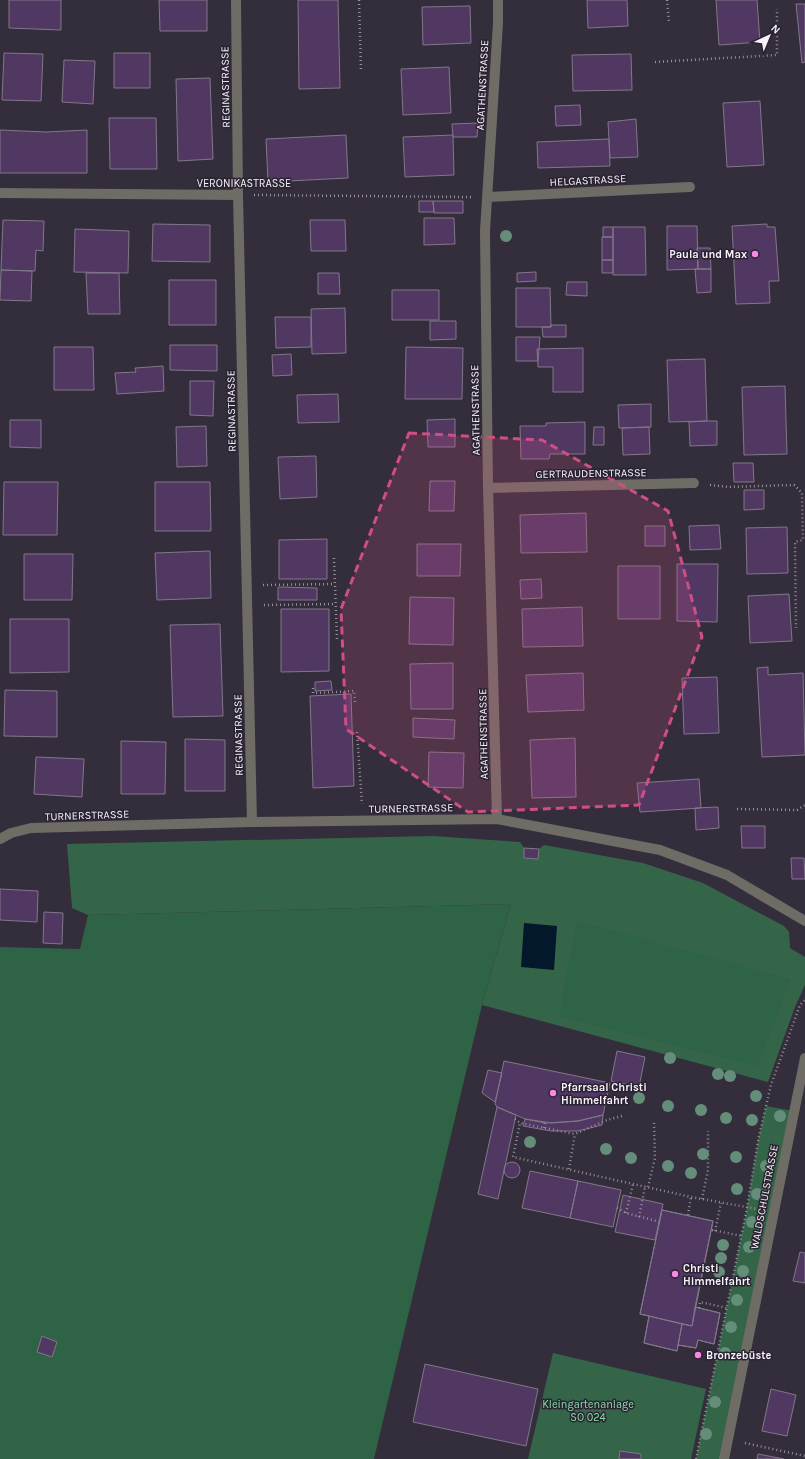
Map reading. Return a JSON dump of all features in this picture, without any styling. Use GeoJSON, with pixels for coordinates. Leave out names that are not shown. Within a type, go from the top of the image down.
{"type":"FeatureCollection","features":[{"type":"Feature","properties":{"kind":"street","name":"REGINASTRASSE"},"geometry":{"type":"LineString","coordinates":[[236,0],[238,195],[252,822]]}},
{"type":"Feature","properties":{"kind":"street","name":"AGATHENSTRASSE"},"geometry":{"type":"LineString","coordinates":[[497,819],[488,488],[485,231],[498,23],[498,0]]}},
{"type":"Feature","properties":{"kind":"street","name":"HELGASTRASSE"},"geometry":{"type":"LineString","coordinates":[[488,197],[690,187]]}},
{"type":"Feature","properties":{"kind":"street","name":"VERONIKASTRASSE"},"geometry":{"type":"LineString","coordinates":[[0,193],[238,195]]}},
{"type":"Feature","properties":{"kind":"street","name":"GERTRAUDENSTRASSE"},"geometry":{"type":"LineString","coordinates":[[488,488],[694,483]]}},
{"type":"Feature","properties":{"kind":"street","name":"TURNERSTRASSE"},"geometry":{"type":"LineString","coordinates":[[0,839],[11,833],[31,828],[252,822],[497,819],[660,850],[728,875],[805,921]]}},
{"type":"Feature","properties":{"kind":"street","name":"WALDSCHULSTRASSE"},"geometry":{"type":"LineString","coordinates":[[724,1459],[805,1058]]}},
{"type":"Feature","properties":{"kind":"path"},"geometry":{"type":"LineString","coordinates":[[359,0],[361,69]]}},
{"type":"Feature","properties":{"kind":"path"},"geometry":{"type":"LineString","coordinates":[[667,0],[669,22]]}},
{"type":"Feature","properties":{"kind":"path"},"geometry":{"type":"LineString","coordinates":[[655,62],[777,55],[777,9]]}},
{"type":"Feature","properties":{"kind":"path","name":"VERONIKASTRASSE"},"geometry":{"type":"LineString","coordinates":[[238,195],[488,197]]}},
{"type":"Feature","properties":{"kind":"path"},"geometry":{"type":"LineString","coordinates":[[694,483],[729,487],[794,485],[802,493],[803,540],[795,542],[796,628]]}},
{"type":"Feature","properties":{"kind":"path"},"geometry":{"type":"LineString","coordinates":[[334,558],[337,640]]}},
{"type":"Feature","properties":{"kind":"path"},"geometry":{"type":"LineString","coordinates":[[246,586],[335,584]]}},
{"type":"Feature","properties":{"kind":"path"},"geometry":{"type":"LineString","coordinates":[[247,605],[335,604]]}},
{"type":"Feature","properties":{"kind":"path"},"geometry":{"type":"LineString","coordinates":[[313,688],[313,693],[354,691],[355,702]]}},
{"type":"Feature","properties":{"kind":"path"},"geometry":{"type":"LineString","coordinates":[[357,732],[363,821]]}},
{"type":"Feature","properties":{"kind":"path"},"geometry":{"type":"LineString","coordinates":[[737,810],[797,810],[805,805]]}},
{"type":"Feature","properties":{"kind":"path"},"geometry":{"type":"LineString","coordinates":[[696,1459],[742,1236],[758,1141],[771,1085],[800,1005],[805,1000]]}},
{"type":"Feature","properties":{"kind":"path"},"geometry":{"type":"LineString","coordinates":[[515,1119],[520,1123],[575,1134],[607,1120],[622,1116]]}},
{"type":"Feature","properties":{"kind":"path"},"geometry":{"type":"LineString","coordinates":[[639,1217],[654,1158],[654,1122]]}},
{"type":"Feature","properties":{"kind":"path"},"geometry":{"type":"LineString","coordinates":[[520,1123],[513,1157],[691,1197],[774,1213]]}},
{"type":"Feature","properties":{"kind":"path"},"geometry":{"type":"LineString","coordinates":[[544,1128],[545,1123]]}},
{"type":"Feature","properties":{"kind":"path"},"geometry":{"type":"LineString","coordinates":[[702,1199],[708,1170],[708,1131]]}},
{"type":"Feature","properties":{"kind":"path"},"geometry":{"type":"LineString","coordinates":[[569,1169],[575,1134]]}},
{"type":"Feature","properties":{"kind":"path"},"geometry":{"type":"LineString","coordinates":[[626,1213],[633,1184]]}},
{"type":"Feature","properties":{"kind":"path"},"geometry":{"type":"LineString","coordinates":[[688,1215],[691,1197]]}},
{"type":"Feature","properties":{"kind":"path"},"geometry":{"type":"LineString","coordinates":[[721,1202],[713,1230],[742,1236]]}},
{"type":"Feature","properties":{"kind":"path"},"geometry":{"type":"LineString","coordinates":[[617,1208],[626,1213],[660,1222]]}},
{"type":"Feature","properties":{"kind":"path"},"geometry":{"type":"LineString","coordinates":[[698,1308],[700,1302],[727,1308]]}},
{"type":"Feature","properties":{"kind":"path"},"geometry":{"type":"LineString","coordinates":[[728,1440],[805,1456]]}},
{"type":"Feature","properties":{"kind":"highlighted area"},"geometry":{"type":"Polygon","coordinates":[[[409,433],[542,440],[668,511],[702,637],[639,805],[468,812],[346,729],[341,609],[409,433]]]}},
{"type":"Feature","properties":{"kind":"green space"},"geometry":{"type":"Polygon","coordinates":[[[433,836],[520,842],[524,848],[524,858],[538,859],[539,849],[544,845],[643,863],[703,883],[784,926],[789,932],[790,948],[805,957],[805,985],[795,1007],[768,1082],[482,1005],[511,904],[88,915],[72,908],[67,844],[433,836]]]}},
{"type":"Feature","properties":{"kind":"green space"},"geometry":{"type":"Polygon","coordinates":[[[511,904],[482,1005],[374,1459],[0,1459],[0,947],[80,949],[88,915],[511,904]]]}},
{"type":"Feature","properties":{"kind":"green space"},"geometry":{"type":"Polygon","coordinates":[[[577,921],[790,979],[758,1066],[559,1016],[577,921]]]}},
{"type":"Feature","properties":{"kind":"green space"},"geometry":{"type":"Polygon","coordinates":[[[766,1106],[794,1111],[724,1459],[696,1459],[747,1208],[758,1141],[766,1106]]]}},
{"type":"Feature","properties":{"kind":"green space","name":"Kleingartenanlage SO 024"},"geometry":{"type":"Polygon","coordinates":[[[553,1353],[706,1389],[691,1459],[528,1459],[553,1353]]]}},
{"type":"Feature","properties":{"kind":"water"},"geometry":{"type":"Polygon","coordinates":[[[524,923],[557,926],[554,970],[521,967],[524,923]]]}},
{"type":"Feature","properties":{"kind":"building"},"geometry":{"type":"Polygon","coordinates":[[[9,0],[61,0],[61,30],[9,28],[9,0]]]}},
{"type":"Feature","properties":{"kind":"building"},"geometry":{"type":"Polygon","coordinates":[[[159,0],[207,0],[207,31],[160,31],[159,0]]]}},
{"type":"Feature","properties":{"kind":"building"},"geometry":{"type":"Polygon","coordinates":[[[298,0],[338,0],[340,88],[299,89],[298,0]]]}},
{"type":"Feature","properties":{"kind":"building"},"geometry":{"type":"Polygon","coordinates":[[[587,0],[627,0],[628,26],[588,28],[587,0]]]}},
{"type":"Feature","properties":{"kind":"building"},"geometry":{"type":"Polygon","coordinates":[[[716,0],[757,0],[760,42],[719,45],[716,0]]]}},
{"type":"Feature","properties":{"kind":"building"},"geometry":{"type":"Polygon","coordinates":[[[796,4],[805,4],[805,62],[802,63],[796,4]]]}},
{"type":"Feature","properties":{"kind":"building"},"geometry":{"type":"Polygon","coordinates":[[[470,6],[471,43],[423,45],[422,7],[470,6]]]}},
{"type":"Feature","properties":{"kind":"building"},"geometry":{"type":"Polygon","coordinates":[[[4,53],[43,54],[41,101],[2,100],[4,53]]]}},
{"type":"Feature","properties":{"kind":"building"},"geometry":{"type":"Polygon","coordinates":[[[114,53],[150,53],[150,88],[114,88],[114,53]]]}},
{"type":"Feature","properties":{"kind":"building"},"geometry":{"type":"Polygon","coordinates":[[[631,54],[632,90],[573,91],[572,55],[631,54]]]}},
{"type":"Feature","properties":{"kind":"building"},"geometry":{"type":"Polygon","coordinates":[[[64,60],[95,61],[93,104],[62,102],[64,60]]]}},
{"type":"Feature","properties":{"kind":"building"},"geometry":{"type":"Polygon","coordinates":[[[449,67],[451,113],[403,115],[401,69],[449,67]]]}},
{"type":"Feature","properties":{"kind":"building"},"geometry":{"type":"Polygon","coordinates":[[[210,78],[213,159],[178,161],[176,79],[210,78]]]}},
{"type":"Feature","properties":{"kind":"building"},"geometry":{"type":"Polygon","coordinates":[[[760,101],[764,165],[727,167],[723,103],[760,101]]]}},
{"type":"Feature","properties":{"kind":"building"},"geometry":{"type":"Polygon","coordinates":[[[580,105],[581,125],[556,126],[555,106],[580,105]]]}},
{"type":"Feature","properties":{"kind":"building"},"geometry":{"type":"Polygon","coordinates":[[[109,118],[156,118],[157,169],[110,169],[109,118]]]}},
{"type":"Feature","properties":{"kind":"building"},"geometry":{"type":"Polygon","coordinates":[[[636,119],[638,157],[610,158],[608,122],[636,119]]]}},
{"type":"Feature","properties":{"kind":"building"},"geometry":{"type":"Polygon","coordinates":[[[478,123],[477,137],[453,137],[452,124],[478,123]]]}},
{"type":"Feature","properties":{"kind":"building"},"geometry":{"type":"Polygon","coordinates":[[[0,130],[46,132],[87,130],[87,173],[0,173],[0,130]]]}},
{"type":"Feature","properties":{"kind":"building"},"geometry":{"type":"Polygon","coordinates":[[[346,135],[348,178],[268,182],[266,139],[346,135]]]}},
{"type":"Feature","properties":{"kind":"building"},"geometry":{"type":"Polygon","coordinates":[[[453,135],[454,175],[405,177],[403,137],[453,135]]]}},
{"type":"Feature","properties":{"kind":"building"},"geometry":{"type":"Polygon","coordinates":[[[609,139],[610,166],[538,168],[537,142],[609,139]]]}},
{"type":"Feature","properties":{"kind":"building"},"geometry":{"type":"Polygon","coordinates":[[[419,201],[433,201],[434,212],[419,212],[419,201]]]}},
{"type":"Feature","properties":{"kind":"building"},"geometry":{"type":"Polygon","coordinates":[[[433,201],[463,201],[463,213],[434,213],[433,201]]]}},
{"type":"Feature","properties":{"kind":"building"},"geometry":{"type":"Polygon","coordinates":[[[424,218],[454,218],[455,244],[424,245],[424,218]]]}},
{"type":"Feature","properties":{"kind":"building"},"geometry":{"type":"Polygon","coordinates":[[[3,220],[44,221],[43,251],[36,250],[35,271],[1,270],[3,220]]]}},
{"type":"Feature","properties":{"kind":"building"},"geometry":{"type":"Polygon","coordinates":[[[310,220],[345,220],[346,251],[311,251],[310,220]]]}},
{"type":"Feature","properties":{"kind":"building"},"geometry":{"type":"Polygon","coordinates":[[[153,224],[210,225],[210,262],[152,261],[153,224]]]}},
{"type":"Feature","properties":{"kind":"building","name":"Paula und Max"},"geometry":{"type":"Polygon","coordinates":[[[767,224],[767,227],[775,227],[779,281],[769,281],[770,303],[736,304],[732,226],[767,224]]]}},
{"type":"Feature","properties":{"kind":"building"},"geometry":{"type":"Polygon","coordinates":[[[667,226],[697,226],[698,269],[667,270],[667,226]]]}},
{"type":"Feature","properties":{"kind":"building"},"geometry":{"type":"Polygon","coordinates":[[[603,227],[613,227],[613,237],[603,237],[603,227]]]}},
{"type":"Feature","properties":{"kind":"building"},"geometry":{"type":"Polygon","coordinates":[[[613,227],[645,227],[646,275],[613,275],[613,227]]]}},
{"type":"Feature","properties":{"kind":"building"},"geometry":{"type":"Polygon","coordinates":[[[75,229],[129,231],[128,273],[74,272],[75,229]]]}},
{"type":"Feature","properties":{"kind":"building"},"geometry":{"type":"Polygon","coordinates":[[[602,237],[613,237],[613,260],[602,260],[602,237]]]}},
{"type":"Feature","properties":{"kind":"building"},"geometry":{"type":"Polygon","coordinates":[[[697,248],[710,248],[711,269],[698,269],[697,248]]]}},
{"type":"Feature","properties":{"kind":"building"},"geometry":{"type":"Polygon","coordinates":[[[602,260],[613,260],[613,273],[602,273],[602,260]]]}},
{"type":"Feature","properties":{"kind":"building"},"geometry":{"type":"Polygon","coordinates":[[[695,269],[711,269],[711,292],[697,293],[695,269]]]}},
{"type":"Feature","properties":{"kind":"building"},"geometry":{"type":"Polygon","coordinates":[[[1,270],[32,271],[31,301],[0,300],[1,270]]]}},
{"type":"Feature","properties":{"kind":"building"},"geometry":{"type":"Polygon","coordinates":[[[536,272],[536,281],[517,282],[517,273],[536,272]]]}},
{"type":"Feature","properties":{"kind":"building"},"geometry":{"type":"Polygon","coordinates":[[[86,273],[119,273],[120,314],[88,314],[86,273]]]}},
{"type":"Feature","properties":{"kind":"building"},"geometry":{"type":"Polygon","coordinates":[[[318,273],[339,273],[340,294],[318,294],[318,273]]]}},
{"type":"Feature","properties":{"kind":"building"},"geometry":{"type":"Polygon","coordinates":[[[169,280],[216,280],[216,325],[169,325],[169,280]]]}},
{"type":"Feature","properties":{"kind":"building"},"geometry":{"type":"Polygon","coordinates":[[[567,282],[587,282],[587,296],[566,295],[567,282]]]}},
{"type":"Feature","properties":{"kind":"building"},"geometry":{"type":"Polygon","coordinates":[[[516,288],[550,288],[551,327],[516,327],[516,288]]]}},
{"type":"Feature","properties":{"kind":"building"},"geometry":{"type":"Polygon","coordinates":[[[392,290],[439,290],[439,320],[392,320],[392,290]]]}},
{"type":"Feature","properties":{"kind":"building"},"geometry":{"type":"Polygon","coordinates":[[[345,308],[346,353],[312,354],[311,309],[345,308]]]}},
{"type":"Feature","properties":{"kind":"building"},"geometry":{"type":"Polygon","coordinates":[[[275,317],[311,317],[311,347],[276,348],[275,317]]]}},
{"type":"Feature","properties":{"kind":"building"},"geometry":{"type":"Polygon","coordinates":[[[430,321],[456,321],[456,339],[430,340],[430,321]]]}},
{"type":"Feature","properties":{"kind":"building"},"geometry":{"type":"Polygon","coordinates":[[[551,325],[566,325],[566,337],[543,337],[542,327],[551,327],[551,325]]]}},
{"type":"Feature","properties":{"kind":"building"},"geometry":{"type":"Polygon","coordinates":[[[516,337],[540,337],[538,361],[516,361],[516,337]]]}},
{"type":"Feature","properties":{"kind":"building"},"geometry":{"type":"Polygon","coordinates":[[[170,345],[217,345],[217,371],[170,370],[170,345]]]}},
{"type":"Feature","properties":{"kind":"building"},"geometry":{"type":"Polygon","coordinates":[[[54,347],[93,347],[94,390],[54,390],[54,347]]]}},
{"type":"Feature","properties":{"kind":"building"},"geometry":{"type":"Polygon","coordinates":[[[406,347],[463,348],[462,399],[405,399],[406,347]]]}},
{"type":"Feature","properties":{"kind":"building"},"geometry":{"type":"Polygon","coordinates":[[[583,348],[583,392],[553,392],[553,367],[538,367],[537,349],[583,348]]]}},
{"type":"Feature","properties":{"kind":"building"},"geometry":{"type":"Polygon","coordinates":[[[291,354],[292,375],[273,376],[272,355],[291,354]]]}},
{"type":"Feature","properties":{"kind":"building"},"geometry":{"type":"Polygon","coordinates":[[[705,359],[707,421],[669,422],[667,360],[705,359]]]}},
{"type":"Feature","properties":{"kind":"building"},"geometry":{"type":"Polygon","coordinates":[[[163,366],[164,391],[117,394],[115,373],[136,372],[135,368],[163,366]]]}},
{"type":"Feature","properties":{"kind":"building"},"geometry":{"type":"Polygon","coordinates":[[[190,381],[214,381],[213,416],[190,415],[190,381]]]}},
{"type":"Feature","properties":{"kind":"building"},"geometry":{"type":"Polygon","coordinates":[[[785,386],[787,454],[744,455],[742,387],[785,386]]]}},
{"type":"Feature","properties":{"kind":"building"},"geometry":{"type":"Polygon","coordinates":[[[338,394],[339,422],[298,423],[297,395],[338,394]]]}},
{"type":"Feature","properties":{"kind":"building"},"geometry":{"type":"Polygon","coordinates":[[[651,404],[651,427],[619,428],[618,405],[651,404]]]}},
{"type":"Feature","properties":{"kind":"building"},"geometry":{"type":"Polygon","coordinates":[[[455,419],[455,447],[428,447],[427,420],[455,419]]]}},
{"type":"Feature","properties":{"kind":"building"},"geometry":{"type":"Polygon","coordinates":[[[10,420],[41,420],[41,448],[10,447],[10,420]]]}},
{"type":"Feature","properties":{"kind":"building"},"geometry":{"type":"Polygon","coordinates":[[[717,421],[717,445],[690,446],[689,422],[717,421]]]}},
{"type":"Feature","properties":{"kind":"building"},"geometry":{"type":"Polygon","coordinates":[[[585,422],[585,454],[550,454],[549,459],[521,459],[520,426],[546,426],[546,423],[585,422]]]}},
{"type":"Feature","properties":{"kind":"building"},"geometry":{"type":"Polygon","coordinates":[[[206,426],[207,466],[177,467],[176,427],[206,426]]]}},
{"type":"Feature","properties":{"kind":"building"},"geometry":{"type":"Polygon","coordinates":[[[594,427],[604,427],[604,445],[593,445],[594,427]]]}},
{"type":"Feature","properties":{"kind":"building"},"geometry":{"type":"Polygon","coordinates":[[[649,427],[650,454],[623,455],[622,428],[649,427]]]}},
{"type":"Feature","properties":{"kind":"building"},"geometry":{"type":"Polygon","coordinates":[[[316,456],[317,497],[280,499],[278,457],[316,456]]]}},
{"type":"Feature","properties":{"kind":"building"},"geometry":{"type":"Polygon","coordinates":[[[733,463],[753,463],[754,482],[734,482],[733,463]]]}},
{"type":"Feature","properties":{"kind":"building"},"geometry":{"type":"Polygon","coordinates":[[[430,481],[455,481],[454,511],[429,511],[430,481]]]}},
{"type":"Feature","properties":{"kind":"building"},"geometry":{"type":"Polygon","coordinates":[[[4,482],[58,482],[57,535],[3,535],[4,482]]]}},
{"type":"Feature","properties":{"kind":"building"},"geometry":{"type":"Polygon","coordinates":[[[155,482],[210,482],[211,531],[155,531],[155,482]]]}},
{"type":"Feature","properties":{"kind":"building"},"geometry":{"type":"Polygon","coordinates":[[[744,490],[764,490],[764,509],[744,510],[744,490]]]}},
{"type":"Feature","properties":{"kind":"building"},"geometry":{"type":"Polygon","coordinates":[[[586,513],[587,552],[521,553],[520,515],[586,513]]]}},
{"type":"Feature","properties":{"kind":"building"},"geometry":{"type":"Polygon","coordinates":[[[719,525],[721,549],[690,550],[689,526],[719,525]]]}},
{"type":"Feature","properties":{"kind":"building"},"geometry":{"type":"Polygon","coordinates":[[[645,526],[665,526],[665,546],[645,546],[645,526]]]}},
{"type":"Feature","properties":{"kind":"building"},"geometry":{"type":"Polygon","coordinates":[[[787,527],[788,573],[747,574],[746,528],[787,527]]]}},
{"type":"Feature","properties":{"kind":"building"},"geometry":{"type":"Polygon","coordinates":[[[327,539],[327,579],[279,579],[279,540],[327,539]]]}},
{"type":"Feature","properties":{"kind":"building"},"geometry":{"type":"Polygon","coordinates":[[[417,544],[461,544],[460,576],[417,576],[417,544]]]}},
{"type":"Feature","properties":{"kind":"building"},"geometry":{"type":"Polygon","coordinates":[[[210,551],[211,598],[157,600],[155,553],[210,551]]]}},
{"type":"Feature","properties":{"kind":"building"},"geometry":{"type":"Polygon","coordinates":[[[24,554],[73,554],[72,600],[24,600],[24,554]]]}},
{"type":"Feature","properties":{"kind":"building"},"geometry":{"type":"Polygon","coordinates":[[[677,564],[718,564],[717,622],[677,621],[677,564]]]}},
{"type":"Feature","properties":{"kind":"building"},"geometry":{"type":"Polygon","coordinates":[[[618,566],[660,566],[660,619],[618,619],[618,566]]]}},
{"type":"Feature","properties":{"kind":"building"},"geometry":{"type":"Polygon","coordinates":[[[541,579],[542,598],[521,599],[520,580],[541,579]]]}},
{"type":"Feature","properties":{"kind":"building"},"geometry":{"type":"Polygon","coordinates":[[[278,587],[317,588],[317,600],[278,600],[278,587]]]}},
{"type":"Feature","properties":{"kind":"building"},"geometry":{"type":"Polygon","coordinates":[[[789,594],[792,641],[750,643],[748,596],[789,594]]]}},
{"type":"Feature","properties":{"kind":"building"},"geometry":{"type":"Polygon","coordinates":[[[410,597],[454,598],[453,645],[409,644],[410,597]]]}},
{"type":"Feature","properties":{"kind":"building"},"geometry":{"type":"Polygon","coordinates":[[[582,607],[583,646],[523,647],[522,609],[582,607]]]}},
{"type":"Feature","properties":{"kind":"building"},"geometry":{"type":"Polygon","coordinates":[[[281,609],[329,609],[329,671],[281,672],[281,609]]]}},
{"type":"Feature","properties":{"kind":"building"},"geometry":{"type":"Polygon","coordinates":[[[10,619],[69,619],[69,672],[10,673],[10,619]]]}},
{"type":"Feature","properties":{"kind":"building"},"geometry":{"type":"Polygon","coordinates":[[[220,624],[223,716],[173,717],[170,625],[220,624]]]}},
{"type":"Feature","properties":{"kind":"building"},"geometry":{"type":"Polygon","coordinates":[[[453,663],[453,709],[411,709],[410,664],[453,663]]]}},
{"type":"Feature","properties":{"kind":"building"},"geometry":{"type":"Polygon","coordinates":[[[768,667],[768,675],[803,673],[805,755],[762,757],[757,668],[768,667]]]}},
{"type":"Feature","properties":{"kind":"building"},"geometry":{"type":"Polygon","coordinates":[[[583,673],[584,710],[528,712],[526,675],[583,673]]]}},
{"type":"Feature","properties":{"kind":"building"},"geometry":{"type":"Polygon","coordinates":[[[717,677],[719,733],[684,734],[682,678],[717,677]]]}},
{"type":"Feature","properties":{"kind":"building"},"geometry":{"type":"Polygon","coordinates":[[[331,681],[332,690],[315,691],[315,682],[331,681]]]}},
{"type":"Feature","properties":{"kind":"building"},"geometry":{"type":"Polygon","coordinates":[[[5,690],[57,691],[57,737],[4,736],[5,690]]]}},
{"type":"Feature","properties":{"kind":"building"},"geometry":{"type":"Polygon","coordinates":[[[351,694],[354,786],[313,788],[310,696],[351,694]]]}},
{"type":"Feature","properties":{"kind":"building"},"geometry":{"type":"Polygon","coordinates":[[[413,718],[455,720],[454,739],[413,737],[413,718]]]}},
{"type":"Feature","properties":{"kind":"building"},"geometry":{"type":"Polygon","coordinates":[[[575,738],[576,797],[532,798],[530,740],[575,738]]]}},
{"type":"Feature","properties":{"kind":"building"},"geometry":{"type":"Polygon","coordinates":[[[185,739],[225,740],[225,791],[185,791],[185,739]]]}},
{"type":"Feature","properties":{"kind":"building"},"geometry":{"type":"Polygon","coordinates":[[[121,741],[166,742],[165,794],[121,794],[121,741]]]}},
{"type":"Feature","properties":{"kind":"building"},"geometry":{"type":"Polygon","coordinates":[[[429,752],[464,753],[463,788],[428,787],[429,752]]]}},
{"type":"Feature","properties":{"kind":"building"},"geometry":{"type":"Polygon","coordinates":[[[36,757],[84,759],[82,797],[34,794],[36,757]]]}},
{"type":"Feature","properties":{"kind":"building"},"geometry":{"type":"Polygon","coordinates":[[[699,779],[701,808],[640,812],[637,783],[699,779]]]}},
{"type":"Feature","properties":{"kind":"building"},"geometry":{"type":"Polygon","coordinates":[[[718,807],[719,828],[696,830],[695,808],[718,807]]]}},
{"type":"Feature","properties":{"kind":"building"},"geometry":{"type":"Polygon","coordinates":[[[741,826],[765,826],[765,848],[742,848],[741,826]]]}},
{"type":"Feature","properties":{"kind":"building"},"geometry":{"type":"Polygon","coordinates":[[[524,848],[539,849],[538,859],[524,858],[524,848]]]}},
{"type":"Feature","properties":{"kind":"building"},"geometry":{"type":"Polygon","coordinates":[[[791,858],[804,858],[805,879],[792,879],[791,858]]]}},
{"type":"Feature","properties":{"kind":"building"},"geometry":{"type":"Polygon","coordinates":[[[0,889],[38,891],[37,922],[0,920],[0,889]]]}},
{"type":"Feature","properties":{"kind":"building"},"geometry":{"type":"Polygon","coordinates":[[[44,912],[63,913],[62,944],[43,943],[44,912]]]}},
{"type":"Feature","properties":{"kind":"building"},"geometry":{"type":"Polygon","coordinates":[[[617,1051],[645,1057],[639,1087],[611,1081],[617,1051]]]}},
{"type":"Feature","properties":{"kind":"building","name":"Pfarrsaal Christi Himmelfahrt"},"geometry":{"type":"Polygon","coordinates":[[[504,1061],[610,1083],[603,1115],[578,1121],[545,1123],[525,1119],[497,1107],[495,1104],[504,1061]]]}},
{"type":"Feature","properties":{"kind":"building"},"geometry":{"type":"Polygon","coordinates":[[[488,1070],[502,1073],[495,1102],[482,1093],[488,1070]]]}},
{"type":"Feature","properties":{"kind":"building"},"geometry":{"type":"Polygon","coordinates":[[[497,1107],[516,1115],[498,1199],[478,1194],[497,1107]]]}},
{"type":"Feature","properties":{"kind":"building"},"geometry":{"type":"Polygon","coordinates":[[[603,1115],[602,1125],[578,1131],[551,1131],[523,1126],[525,1119],[552,1123],[578,1121],[603,1115]]]}},
{"type":"Feature","properties":{"kind":"building"},"geometry":{"type":"Polygon","coordinates":[[[512,1162],[519,1167],[520,1170],[515,1177],[512,1178],[505,1173],[504,1170],[509,1163],[512,1162]]]}},
{"type":"Feature","properties":{"kind":"building"},"geometry":{"type":"Polygon","coordinates":[[[530,1171],[578,1181],[570,1218],[522,1208],[530,1171]]]}},
{"type":"Feature","properties":{"kind":"building"},"geometry":{"type":"Polygon","coordinates":[[[578,1181],[621,1190],[613,1227],[570,1218],[578,1181]]]}},
{"type":"Feature","properties":{"kind":"building"},"geometry":{"type":"Polygon","coordinates":[[[623,1195],[663,1204],[655,1240],[615,1232],[623,1195]]]}},
{"type":"Feature","properties":{"kind":"building","name":"Christi Himmelfahrt"},"geometry":{"type":"Polygon","coordinates":[[[662,1210],[713,1221],[695,1307],[720,1313],[714,1344],[698,1340],[696,1348],[678,1345],[677,1351],[644,1343],[649,1316],[640,1314],[662,1210]]]}},
{"type":"Feature","properties":{"kind":"building","name":"Christi Himmelfahrt"},"geometry":{"type":"Polygon","coordinates":[[[662,1210],[713,1221],[692,1326],[640,1314],[662,1210]]]}},
{"type":"Feature","properties":{"kind":"building"},"geometry":{"type":"Polygon","coordinates":[[[800,1252],[805,1253],[805,1283],[793,1281],[800,1252]]]}},
{"type":"Feature","properties":{"kind":"building"},"geometry":{"type":"Polygon","coordinates":[[[695,1307],[720,1313],[714,1344],[698,1340],[696,1348],[678,1345],[682,1324],[692,1326],[695,1307]]]}},
{"type":"Feature","properties":{"kind":"building"},"geometry":{"type":"Polygon","coordinates":[[[649,1316],[682,1324],[677,1351],[644,1343],[649,1316]]]}},
{"type":"Feature","properties":{"kind":"building"},"geometry":{"type":"Polygon","coordinates":[[[42,1336],[57,1342],[52,1357],[37,1352],[42,1336]]]}},
{"type":"Feature","properties":{"kind":"building"},"geometry":{"type":"Polygon","coordinates":[[[425,1364],[538,1389],[526,1446],[413,1422],[425,1364]]]}},
{"type":"Feature","properties":{"kind":"building"},"geometry":{"type":"Polygon","coordinates":[[[771,1389],[796,1395],[787,1436],[762,1431],[771,1389]]]}},
{"type":"Feature","properties":{"kind":"building"},"geometry":{"type":"Polygon","coordinates":[[[620,1451],[641,1454],[641,1459],[619,1459],[620,1451]]]}},
{"type":"Feature","properties":{"kind":"building"},"geometry":{"type":"Polygon","coordinates":[[[758,1454],[784,1459],[757,1459],[758,1454]]]}},
{"type":"Feature","properties":{"kind":"place","name":"Paula und Max"},"geometry":{"type":"Point","coordinates":[755,254]}},
{"type":"Feature","properties":{"kind":"place","name":"Pfarrsaal Christi Himmelfahrt"},"geometry":{"type":"Point","coordinates":[553,1093]}},
{"type":"Feature","properties":{"kind":"place","name":"Christi Himmelfahrt"},"geometry":{"type":"Point","coordinates":[675,1274]}},
{"type":"Feature","properties":{"kind":"place","name":"Bronzebüste"},"geometry":{"type":"Point","coordinates":[698,1355]}}]}
